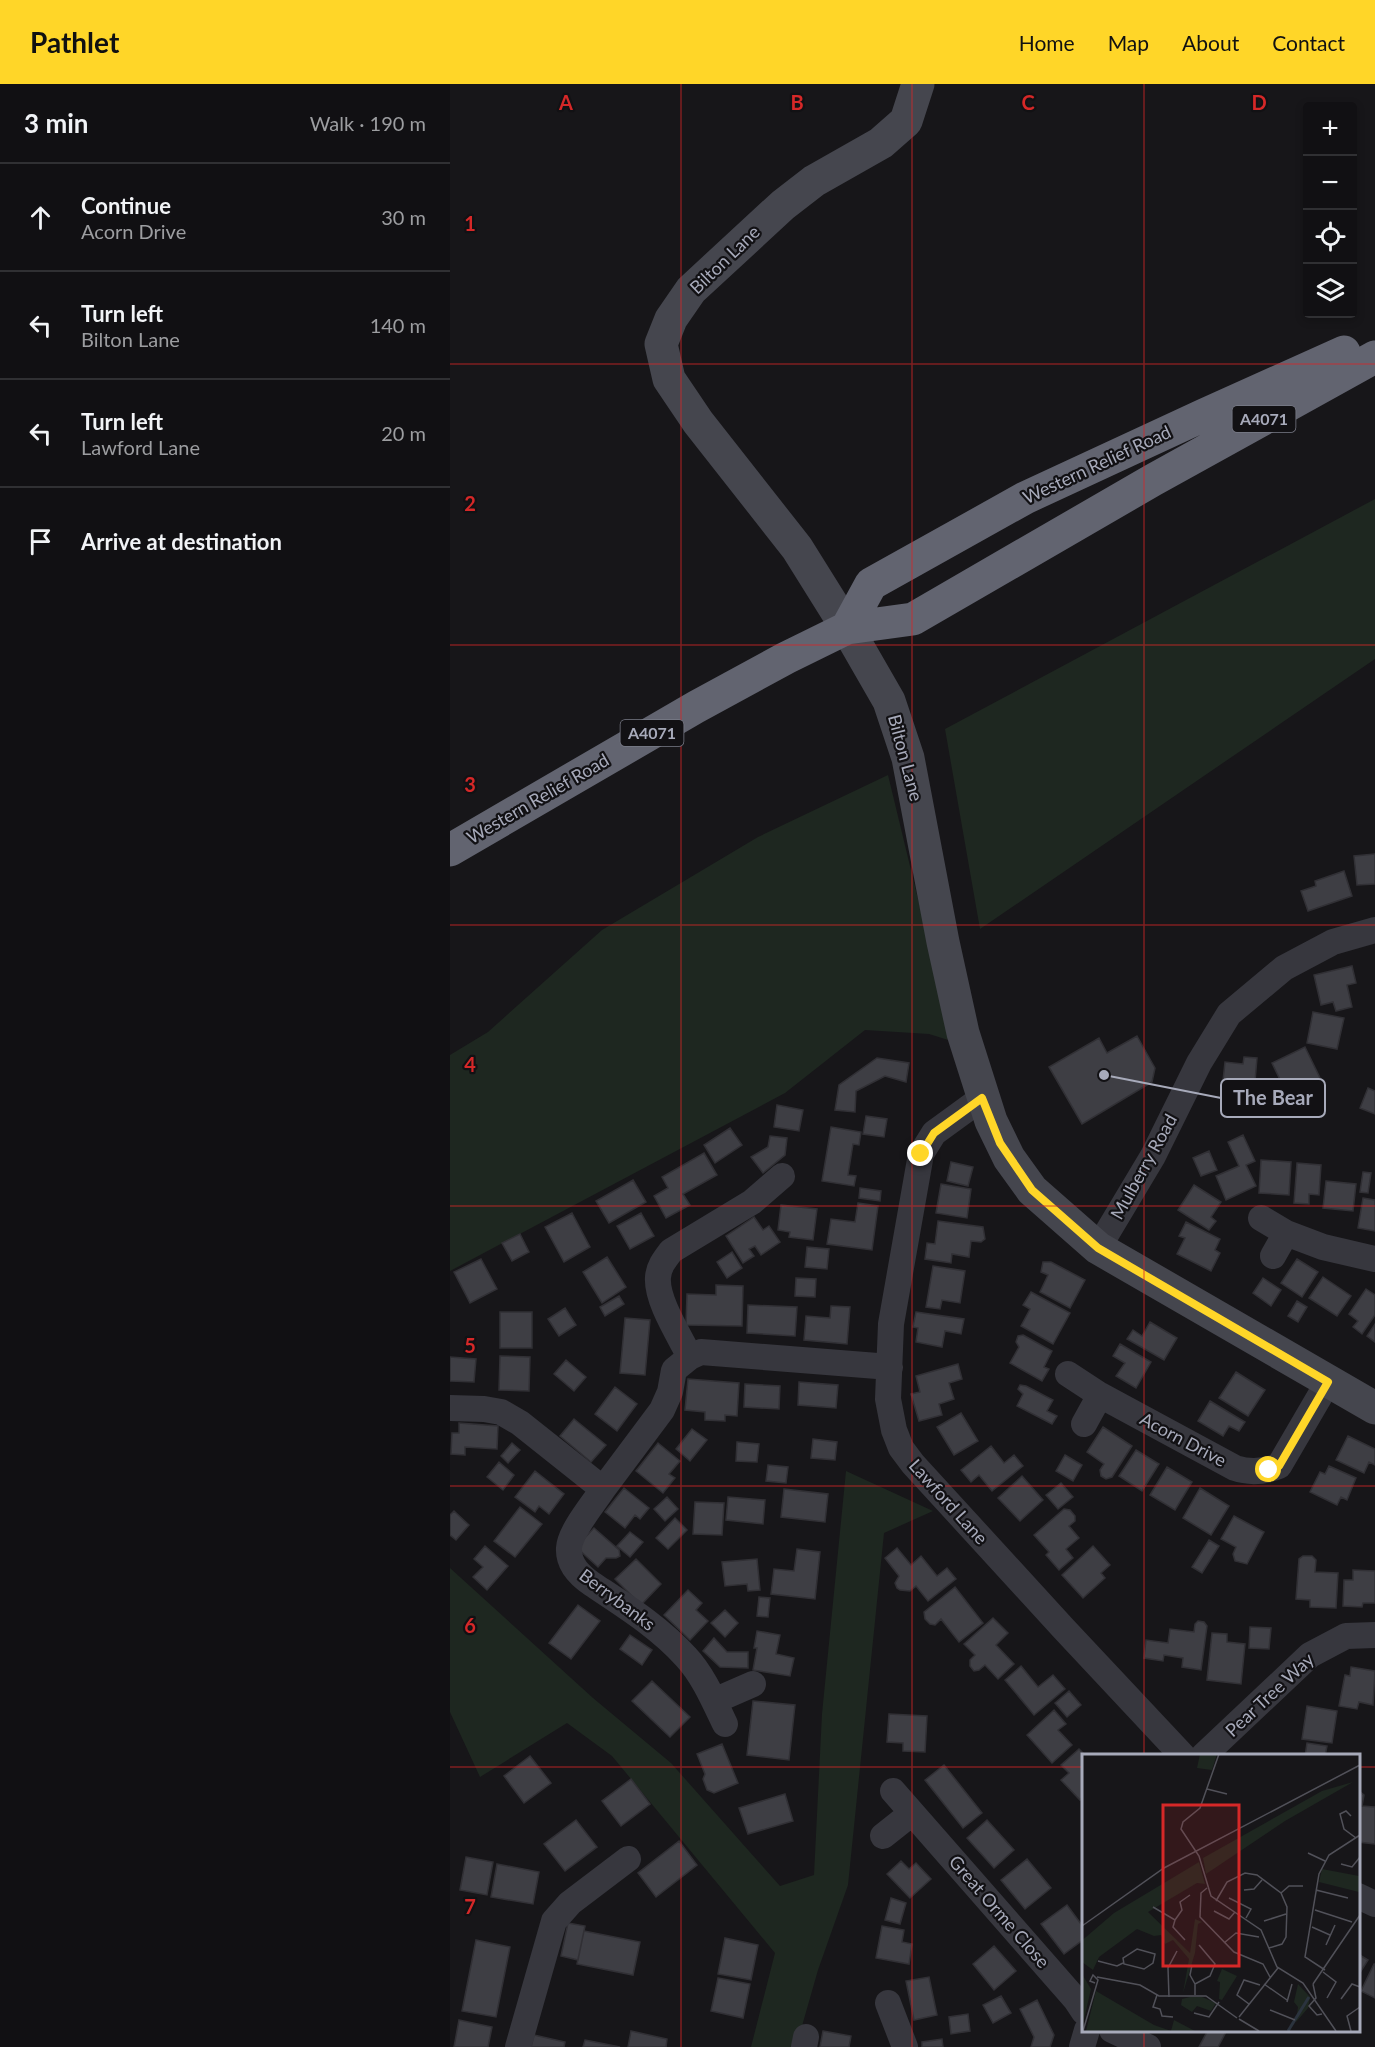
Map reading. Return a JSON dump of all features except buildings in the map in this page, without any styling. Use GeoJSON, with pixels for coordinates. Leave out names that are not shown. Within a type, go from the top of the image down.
{"type":"FeatureCollection","features":[{"type":"Feature","properties":{"kind":"highway","name":"Western Relief Road"},"geometry":{"type":"LineString","coordinates":[[847,628],[870,584],[1025,498],[1375,338]]}},
{"type":"Feature","properties":{"kind":"highway","name":"Western Relief Road"},"geometry":{"type":"LineString","coordinates":[[450,850],[780,661],[847,628],[913,619],[1153,480],[1375,357]]}},
{"type":"Feature","properties":{"kind":"street","name":"Bilton Lane"},"geometry":{"type":"LineString","coordinates":[[918,84],[906,121],[881,143],[814,181],[783,205],[691,290],[671,319],[661,344],[669,379],[698,422],[797,548],[889,701],[908,758],[943,942],[963,1033],[982,1098],[1000,1143],[1032,1190],[1098,1248],[1375,1408]]}},
{"type":"Feature","properties":{"kind":"street","name":"Mulberry Road"},"geometry":{"type":"LineString","coordinates":[[1098,1248],[1153,1156],[1199,1063],[1229,1014],[1284,968],[1333,942],[1375,930]]}},
{"type":"Feature","properties":{"kind":"street","name":"Lawford Lane"},"geometry":{"type":"LineString","coordinates":[[982,1098],[934,1133],[921,1154],[891,1324],[888,1399],[894,1430],[901,1449],[920,1472],[1181,1754]]}},
{"type":"Feature","properties":{"kind":"street"},"geometry":{"type":"LineString","coordinates":[[782,1176],[752,1202],[671,1251],[661,1264],[658,1278],[662,1301],[690,1357],[702,1352],[890,1367]]}},
{"type":"Feature","properties":{"kind":"street"},"geometry":{"type":"LineString","coordinates":[[1261,1218],[1286,1233],[1323,1247],[1375,1259]]}},
{"type":"Feature","properties":{"kind":"street"},"geometry":{"type":"LineString","coordinates":[[1273,1256],[1286,1233]]}},
{"type":"Feature","properties":{"kind":"street","name":"Berrybanks"},"geometry":{"type":"LineString","coordinates":[[690,1357],[674,1370],[670,1392],[662,1410],[576,1529],[569,1547],[571,1564],[588,1581],[650,1623],[687,1658],[719,1713],[753,1684]]}},
{"type":"Feature","properties":{"kind":"street","name":"Acorn Drive"},"geometry":{"type":"LineString","coordinates":[[1068,1374],[1100,1395],[1235,1468],[1256,1472],[1279,1466],[1328,1382]]}},
{"type":"Feature","properties":{"kind":"street"},"geometry":{"type":"LineString","coordinates":[[1084,1424],[1100,1395]]}},
{"type":"Feature","properties":{"kind":"street"},"geometry":{"type":"LineString","coordinates":[[450,1408],[501,1412],[520,1423],[603,1489]]}},
{"type":"Feature","properties":{"kind":"street","name":"Pear Tree Way"},"geometry":{"type":"LineString","coordinates":[[1205,1754],[1310,1655],[1346,1636],[1375,1635]]}},
{"type":"Feature","properties":{"kind":"street","name":"Great Orme Close"},"geometry":{"type":"LineString","coordinates":[[893,1791],[1069,1991],[1082,2009]]}},
{"type":"Feature","properties":{"kind":"street"},"geometry":{"type":"LineString","coordinates":[[883,1836],[912,1814]]}},
{"type":"Feature","properties":{"kind":"street"},"geometry":{"type":"LineString","coordinates":[[518,2047],[554,1921],[570,1903],[628,1859]]}},
{"type":"Feature","properties":{"kind":"street"},"geometry":{"type":"LineString","coordinates":[[1360,1896],[1375,1904]]}},
{"type":"Feature","properties":{"kind":"street"},"geometry":{"type":"LineString","coordinates":[[888,2003],[905,2047]]}},
{"type":"Feature","properties":{"kind":"street"},"geometry":{"type":"LineString","coordinates":[[1082,2047],[1087,2032]]}},
{"type":"Feature","properties":{"kind":"street"},"geometry":{"type":"LineString","coordinates":[[1114,2032],[1148,2047]]}},
{"type":"Feature","properties":{"kind":"shaded area"},"geometry":{"type":"Polygon","coordinates":[[[1375,499],[1375,659],[980,929],[945,729],[1375,499]]]}},
{"type":"Feature","properties":{"kind":"shaded area"},"geometry":{"type":"Polygon","coordinates":[[[888,775],[931,953],[958,1043],[929,1034],[865,1030],[785,1093],[450,1271],[450,1055],[488,1032],[602,930],[758,837],[888,775]]]}},
{"type":"Feature","properties":{"kind":"shaded area"},"geometry":{"type":"Polygon","coordinates":[[[846,1471],[933,1511],[884,1533],[848,1885],[818,1970],[796,2047],[751,2047],[775,1953],[612,1756],[567,1723],[480,1777],[450,1712],[450,1568],[593,1698],[671,1763],[780,1886],[814,1875],[822,1714],[846,1471]]]}},
{"type":"Feature","properties":{"kind":"place","name":"The Bear"},"geometry":{"type":"Point","coordinates":[1104,1075]}},
{"type":"Feature","properties":{"kind":"route"},"geometry":{"type":"LineString","coordinates":[[921,1154],[934,1133],[982,1098],[1000,1143],[1032,1190],[1098,1248],[1328,1382],[1279,1466],[1269,1470]]}}]}
